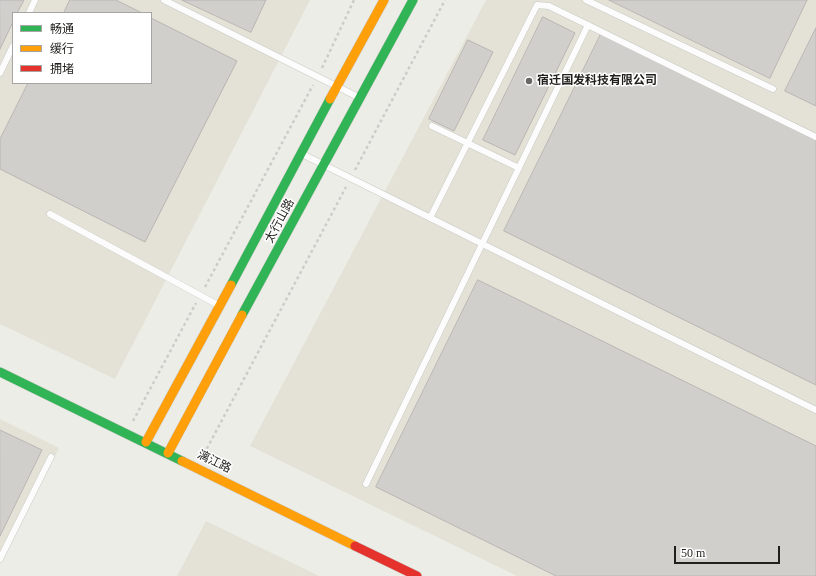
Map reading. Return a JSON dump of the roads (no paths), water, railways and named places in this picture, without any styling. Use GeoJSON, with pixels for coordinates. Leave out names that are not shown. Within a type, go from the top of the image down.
{"type":"FeatureCollection","features":[{"type":"Feature","properties":{"kind":"street","name":"太行山路"},"geometry":{"type":"LineString","coordinates":[[146,442],[384,0]]}},
{"type":"Feature","properties":{"kind":"street","name":"太行山路"},"geometry":{"type":"LineString","coordinates":[[168,453],[413,0]]}},
{"type":"Feature","properties":{"kind":"street","name":"漓江路"},"geometry":{"type":"LineString","coordinates":[[0,372],[198,467],[401,572],[417,576]]}},
{"type":"Feature","properties":{"kind":"lane"},"geometry":{"type":"LineString","coordinates":[[29,12],[35,0]]}},
{"type":"Feature","properties":{"kind":"lane"},"geometry":{"type":"LineString","coordinates":[[164,0],[360,98]]}},
{"type":"Feature","properties":{"kind":"lane"},"geometry":{"type":"LineString","coordinates":[[586,0],[773,89]]}},
{"type":"Feature","properties":{"kind":"lane"},"geometry":{"type":"LineString","coordinates":[[430,218],[537,5],[549,6],[816,138]]}},
{"type":"Feature","properties":{"kind":"lane"},"geometry":{"type":"LineString","coordinates":[[366,484],[588,25]]}},
{"type":"Feature","properties":{"kind":"lane"},"geometry":{"type":"LineString","coordinates":[[0,73],[12,48]]}},
{"type":"Feature","properties":{"kind":"lane"},"geometry":{"type":"LineString","coordinates":[[432,126],[519,168]]}},
{"type":"Feature","properties":{"kind":"lane"},"geometry":{"type":"LineString","coordinates":[[301,153],[816,410]]}},
{"type":"Feature","properties":{"kind":"lane"},"geometry":{"type":"LineString","coordinates":[[50,214],[220,306]]}},
{"type":"Feature","properties":{"kind":"lane"},"geometry":{"type":"LineString","coordinates":[[0,559],[51,456]]}},
{"type":"Feature","properties":{"kind":"place","name":"宿迁国发科技有限公司"},"geometry":{"type":"Point","coordinates":[529,81]}}]}
